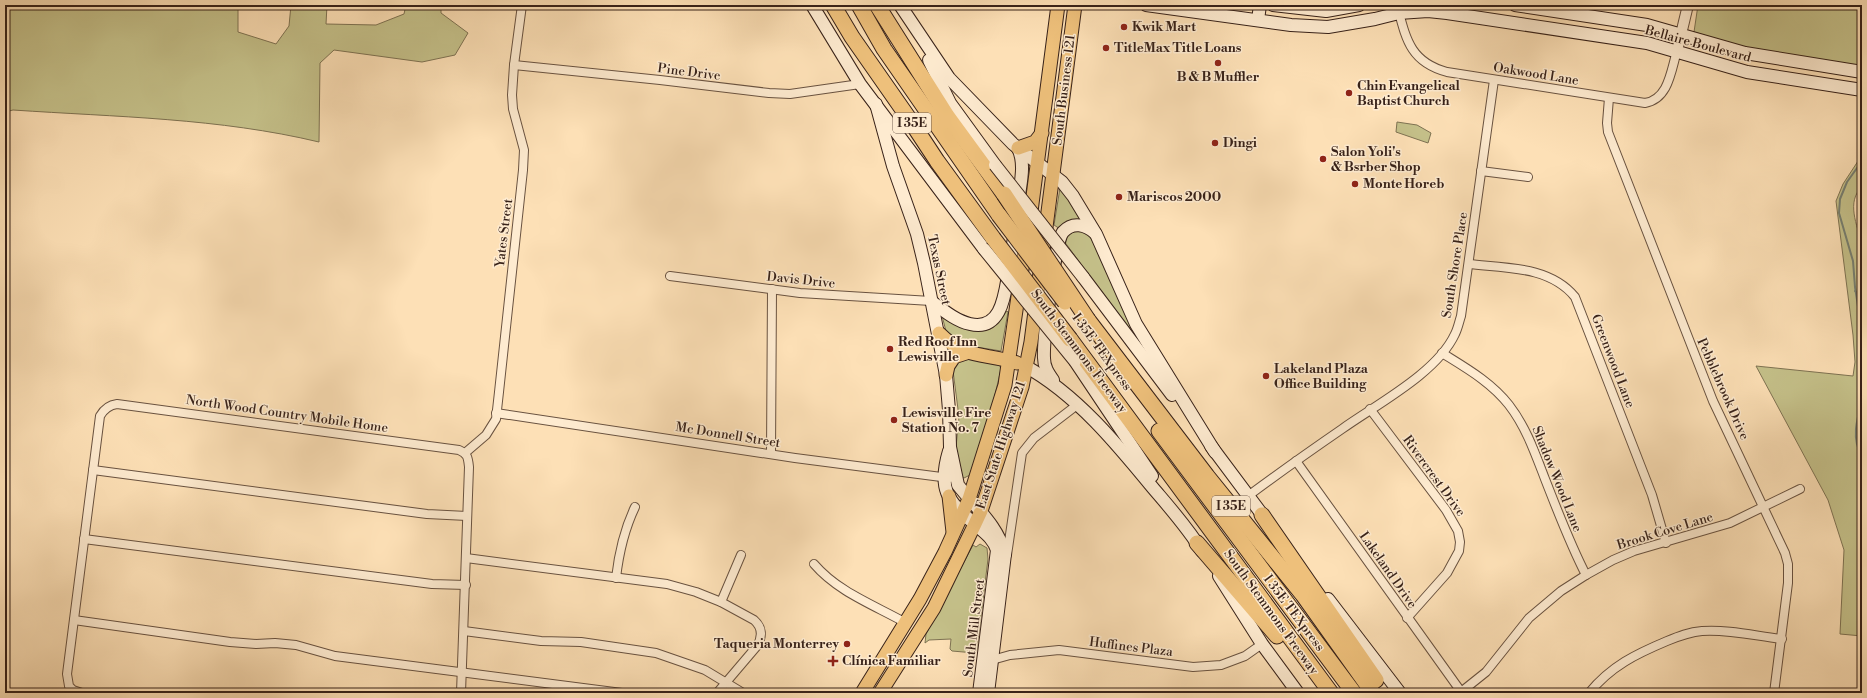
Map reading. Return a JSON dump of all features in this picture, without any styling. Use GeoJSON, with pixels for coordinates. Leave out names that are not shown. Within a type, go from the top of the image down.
{"type":"FeatureCollection","features":[{"type":"Feature","properties":{"kind":"highway","name":"South Stemmons Freeway"},"geometry":{"type":"LineString","coordinates":[[834,5],[852,37],[910,120],[988,244],[1070,339],[1331,693]]}},
{"type":"Feature","properties":{"kind":"highway"},"geometry":{"type":"LineString","coordinates":[[850,5],[884,50]]}},
{"type":"Feature","properties":{"kind":"highway","name":"I 35E TEXpress"},"geometry":{"type":"LineString","coordinates":[[859,5],[884,50],[999,215],[1083,319],[1301,622],[1354,693]]}},
{"type":"Feature","properties":{"kind":"highway","name":"South Stemmons Freeway"},"geometry":{"type":"LineString","coordinates":[[877,5],[948,116],[1004,194],[1083,319],[1303,595],[1373,693]]}},
{"type":"Feature","properties":{"kind":"highway"},"geometry":{"type":"LineString","coordinates":[[1207,476],[1214,500],[1301,622]]}},
{"type":"Feature","properties":{"kind":"highway"},"geometry":{"type":"LineString","coordinates":[[1262,515],[1357,651],[1384,693]]}},
{"type":"Feature","properties":{"kind":"highway"},"geometry":{"type":"LineString","coordinates":[[1197,543],[1326,693]]}},
{"type":"Feature","properties":{"kind":"main road","name":"South Stemmons Freeway"},"geometry":{"type":"LineString","coordinates":[[812,5],[860,84],[988,244],[1075,361],[1178,518]]}},
{"type":"Feature","properties":{"kind":"main road"},"geometry":{"type":"LineString","coordinates":[[900,5],[958,89],[1018,148],[1062,182],[1073,196],[1096,234],[1136,324],[1215,452]]}},
{"type":"Feature","properties":{"kind":"main road","name":"South Business 121"},"geometry":{"type":"LineString","coordinates":[[1038,162],[1058,5]]}},
{"type":"Feature","properties":{"kind":"main road","name":"South Business 121"},"geometry":{"type":"LineString","coordinates":[[1053,174],[1075,5]]}},
{"type":"Feature","properties":{"kind":"main road","name":"Bellaire Boulevard"},"geometry":{"type":"LineString","coordinates":[[1146,5],[1310,27],[1335,27],[1398,9],[1453,13],[1647,43],[1747,72],[1862,90]]}},
{"type":"Feature","properties":{"kind":"main road"},"geometry":{"type":"LineString","coordinates":[[1258,20],[1260,5]]}},
{"type":"Feature","properties":{"kind":"main road"},"geometry":{"type":"LineString","coordinates":[[1273,5],[1326,11],[1353,6]]}},
{"type":"Feature","properties":{"kind":"main road","name":"Bellaire Boulevard"},"geometry":{"type":"LineString","coordinates":[[1515,5],[1631,23],[1681,34],[1745,53],[1862,72]]}},
{"type":"Feature","properties":{"kind":"main road"},"geometry":{"type":"LineString","coordinates":[[908,18],[950,103],[995,165],[1400,693]]}},
{"type":"Feature","properties":{"kind":"main road"},"geometry":{"type":"LineString","coordinates":[[1050,63],[1055,94],[1063,98]]}},
{"type":"Feature","properties":{"kind":"main road","name":"Texas Street"},"geometry":{"type":"LineString","coordinates":[[876,104],[893,166],[917,234],[924,263],[939,333],[946,375],[950,447],[956,479],[958,485],[969,499]]}},
{"type":"Feature","properties":{"kind":"main road"},"geometry":{"type":"LineString","coordinates":[[1018,148],[1035,142],[1042,132]]}},
{"type":"Feature","properties":{"kind":"main road"},"geometry":{"type":"LineString","coordinates":[[931,301],[954,317],[971,325],[986,323],[998,314],[1003,305],[1014,238],[1022,169],[1022,158],[1018,148]]}},
{"type":"Feature","properties":{"kind":"main road","name":"East State Highway 121"},"geometry":{"type":"LineString","coordinates":[[862,693],[906,623],[933,576],[969,499],[1005,385],[1038,162]]}},
{"type":"Feature","properties":{"kind":"main road","name":"East State Highway 121"},"geometry":{"type":"LineString","coordinates":[[880,693],[934,608],[981,511],[1022,387],[1030,342],[1053,174]]}},
{"type":"Feature","properties":{"kind":"main road"},"geometry":{"type":"LineString","coordinates":[[1059,387],[1045,369],[1044,358],[1050,288],[1059,239],[1067,229],[1077,225],[1087,226],[1096,234]]}},
{"type":"Feature","properties":{"kind":"main road"},"geometry":{"type":"LineString","coordinates":[[939,333],[950,344],[966,353],[1009,360],[1025,366]]}},
{"type":"Feature","properties":{"kind":"main road"},"geometry":{"type":"LineString","coordinates":[[946,375],[948,366],[954,357],[966,353]]}},
{"type":"Feature","properties":{"kind":"main road","name":"South Stemmons Freeway"},"geometry":{"type":"LineString","coordinates":[[1025,366],[1059,387],[1120,448],[1197,543],[1262,644],[1298,693]]}},
{"type":"Feature","properties":{"kind":"main road","name":"Texas Street"},"geometry":{"type":"LineString","coordinates":[[943,477],[950,447]]}},
{"type":"Feature","properties":{"kind":"main road"},"geometry":{"type":"LineString","coordinates":[[943,477],[946,492],[962,513]]}},
{"type":"Feature","properties":{"kind":"main road"},"geometry":{"type":"LineString","coordinates":[[949,496],[953,533]]}},
{"type":"Feature","properties":{"kind":"main road","name":"South Mill Street"},"geometry":{"type":"LineString","coordinates":[[969,499],[981,511],[1000,536],[1005,554],[1000,566],[988,660],[988,693]]}},
{"type":"Feature","properties":{"kind":"main road","name":"South Mill Street"},"geometry":{"type":"LineString","coordinates":[[962,513],[988,535],[995,543],[1000,566]]}},
{"type":"Feature","properties":{"kind":"main road","name":"South Mill Street"},"geometry":{"type":"LineString","coordinates":[[979,693],[988,660]]}},
{"type":"Feature","properties":{"kind":"street","name":"Yates Street"},"geometry":{"type":"LineString","coordinates":[[465,453],[486,435],[496,419],[523,170],[524,150],[513,109],[512,95],[514,65],[522,5]]}},
{"type":"Feature","properties":{"kind":"street"},"geometry":{"type":"LineString","coordinates":[[1677,51],[1688,5]]}},
{"type":"Feature","properties":{"kind":"street","name":"Oakwood Lane"},"geometry":{"type":"LineString","coordinates":[[1398,9],[1408,43],[1415,53],[1428,66],[1447,72],[1609,98],[1645,103],[1651,102],[1661,95],[1668,80],[1677,51]]}},
{"type":"Feature","properties":{"kind":"street","name":"Pine Drive"},"geometry":{"type":"LineString","coordinates":[[514,65],[769,93],[790,94],[811,89],[860,84]]}},
{"type":"Feature","properties":{"kind":"street","name":"South Shore Place"},"geometry":{"type":"LineString","coordinates":[[1248,496],[1427,370],[1442,353],[1455,334],[1461,316],[1469,264],[1494,80]]}},
{"type":"Feature","properties":{"kind":"street","name":"Pebblebrook Drive"},"geometry":{"type":"LineString","coordinates":[[1609,98],[1607,123],[1608,132],[1713,402],[1785,553],[1788,564],[1788,583],[1774,693]]}},
{"type":"Feature","properties":{"kind":"street"},"geometry":{"type":"LineString","coordinates":[[1481,171],[1528,177]]}},
{"type":"Feature","properties":{"kind":"street","name":"Greenwood Lane"},"geometry":{"type":"LineString","coordinates":[[1469,264],[1543,274],[1558,281],[1576,297],[1652,495],[1666,543]]}},
{"type":"Feature","properties":{"kind":"street","name":"Davis Drive"},"geometry":{"type":"LineString","coordinates":[[670,276],[850,297],[931,301]]}},
{"type":"Feature","properties":{"kind":"street"},"geometry":{"type":"LineString","coordinates":[[771,453],[772,289]]}},
{"type":"Feature","properties":{"kind":"street","name":"Shadow Wood Lane"},"geometry":{"type":"LineString","coordinates":[[1442,353],[1478,375],[1508,404],[1518,418],[1532,445],[1572,550],[1586,575]]}},
{"type":"Feature","properties":{"kind":"street","name":"North Wood Country Mobile Home"},"geometry":{"type":"LineString","coordinates":[[82,693],[69,686],[67,674],[100,416],[104,409],[111,405],[117,404],[404,442],[459,450],[465,453]]}},
{"type":"Feature","properties":{"kind":"street","name":"South Mill Street"},"geometry":{"type":"LineString","coordinates":[[1000,566],[1022,453],[1034,438],[1077,405]]}},
{"type":"Feature","properties":{"kind":"street","name":"Rivercrest Drive"},"geometry":{"type":"LineString","coordinates":[[1370,409],[1446,510],[1458,531],[1460,542],[1459,551],[1447,573],[1407,618]]}},
{"type":"Feature","properties":{"kind":"street","name":"Mc Donnell Street"},"geometry":{"type":"LineString","coordinates":[[496,413],[956,479]]}},
{"type":"Feature","properties":{"kind":"street"},"geometry":{"type":"LineString","coordinates":[[461,693],[469,467],[465,453]]}},
{"type":"Feature","properties":{"kind":"street","name":"Lakeland Drive"},"geometry":{"type":"LineString","coordinates":[[1296,461],[1407,618],[1462,692]]}},
{"type":"Feature","properties":{"kind":"street"},"geometry":{"type":"LineString","coordinates":[[94,470],[427,514],[467,516]]}},
{"type":"Feature","properties":{"kind":"street","name":"Brook Cove Lane"},"geometry":{"type":"LineString","coordinates":[[1462,692],[1486,672],[1529,618],[1561,591],[1586,575],[1613,560],[1634,552],[1730,523],[1800,489]]}},
{"type":"Feature","properties":{"kind":"street"},"geometry":{"type":"LineString","coordinates":[[616,578],[620,547],[626,525],[635,507]]}},
{"type":"Feature","properties":{"kind":"street"},"geometry":{"type":"LineString","coordinates":[[84,539],[432,584],[466,584]]}},
{"type":"Feature","properties":{"kind":"street"},"geometry":{"type":"LineString","coordinates":[[721,602],[742,555]]}},
{"type":"Feature","properties":{"kind":"street"},"geometry":{"type":"LineString","coordinates":[[466,558],[667,584],[696,592],[721,602],[754,620],[758,624],[761,631],[760,641],[757,646],[717,693]]}},
{"type":"Feature","properties":{"kind":"street"},"geometry":{"type":"LineString","coordinates":[[814,564],[824,576],[842,589],[906,623]]}},
{"type":"Feature","properties":{"kind":"street"},"geometry":{"type":"LineString","coordinates":[[74,620],[230,642],[256,644],[275,642],[296,645],[335,656],[462,671],[622,693]]}},
{"type":"Feature","properties":{"kind":"street"},"geometry":{"type":"LineString","coordinates":[[464,631],[541,641],[581,642],[656,652],[705,670],[743,693]]}},
{"type":"Feature","properties":{"kind":"street"},"geometry":{"type":"LineString","coordinates":[[1589,693],[1601,680],[1623,661],[1655,645],[1678,636],[1702,631],[1720,631],[1782,639]]}},
{"type":"Feature","properties":{"kind":"street","name":"Huffines Plaza"},"geometry":{"type":"LineString","coordinates":[[988,660],[1010,655],[1059,650],[1193,667],[1221,665],[1245,656],[1262,644]]}},
{"type":"Feature","properties":{"kind":"shaded area"},"geometry":{"type":"Polygon","coordinates":[[[5,5],[238,5],[238,32],[276,44],[289,26],[291,5],[327,5],[326,24],[376,25],[404,14],[406,5],[441,5],[441,13],[468,33],[455,55],[422,62],[334,50],[320,63],[319,142],[281,134],[205,123],[13,110],[5,112],[5,5]]]}},
{"type":"Feature","properties":{"kind":"shaded area"},"geometry":{"type":"Polygon","coordinates":[[[1698,5],[1862,5],[1862,66],[1760,52],[1694,32],[1698,5]]]}},
{"type":"Feature","properties":{"kind":"shaded area"},"geometry":{"type":"Polygon","coordinates":[[[1397,122],[1417,125],[1431,133],[1428,143],[1396,132],[1397,122]]]}},
{"type":"Feature","properties":{"kind":"shaded area"},"geometry":{"type":"Polygon","coordinates":[[[1862,155],[1862,187],[1857,193],[1855,199],[1854,214],[1862,243],[1862,636],[1840,634],[1844,550],[1828,500],[1756,366],[1853,376],[1855,362],[1853,335],[1836,201],[1843,184],[1862,155]]]}},
{"type":"Feature","properties":{"kind":"shaded area"},"geometry":{"type":"Polygon","coordinates":[[[1060,188],[1075,208],[1081,219],[1060,229],[1054,225],[1060,188]]]}},
{"type":"Feature","properties":{"kind":"shaded area"},"geometry":{"type":"Polygon","coordinates":[[[1076,228],[1087,230],[1143,345],[1137,340],[1064,241],[1067,233],[1076,228]]]}},
{"type":"Feature","properties":{"kind":"shaded area"},"geometry":{"type":"Polygon","coordinates":[[[1007,311],[1001,351],[958,344],[947,335],[941,312],[995,325],[1007,311]]]}},
{"type":"Feature","properties":{"kind":"shaded area"},"geometry":{"type":"Polygon","coordinates":[[[959,357],[999,364],[1001,369],[994,399],[970,475],[964,478],[960,476],[955,457],[959,417],[952,363],[959,357]]]}},
{"type":"Feature","properties":{"kind":"shaded area"},"geometry":{"type":"Polygon","coordinates":[[[980,544],[987,548],[988,559],[977,649],[975,653],[952,651],[950,649],[951,639],[929,640],[925,643],[926,634],[973,545],[976,547],[980,544]]]}},
{"type":"Feature","properties":{"kind":"waterway"},"geometry":{"type":"LineString","coordinates":[[1862,161],[1847,182],[1840,199],[1839,213],[1853,261],[1855,287],[1862,332]]}},
{"type":"Feature","properties":{"kind":"waterway"},"geometry":{"type":"LineString","coordinates":[[1855,291],[1861,295]]}},
{"type":"Feature","properties":{"kind":"waterway"},"geometry":{"type":"LineString","coordinates":[[1862,402],[1856,429],[1857,443],[1862,456]]}},
{"type":"Feature","properties":{"kind":"place","name":"Kwik Mart"},"geometry":{"type":"Point","coordinates":[1124,27]}},
{"type":"Feature","properties":{"kind":"place","name":"TitleMax Title Loans"},"geometry":{"type":"Point","coordinates":[1106,48]}},
{"type":"Feature","properties":{"kind":"place","name":"B & B Muffler"},"geometry":{"type":"Point","coordinates":[1218,63]}},
{"type":"Feature","properties":{"kind":"place","name":"Chin Evangelical Baptist Church"},"geometry":{"type":"Point","coordinates":[1349,93]}},
{"type":"Feature","properties":{"kind":"place","name":"Dingi"},"geometry":{"type":"Point","coordinates":[1215,143]}},
{"type":"Feature","properties":{"kind":"place","name":"Salon Yoli's & Bsrber Shop"},"geometry":{"type":"Point","coordinates":[1323,159]}},
{"type":"Feature","properties":{"kind":"place","name":"Monte Horeb"},"geometry":{"type":"Point","coordinates":[1355,184]}},
{"type":"Feature","properties":{"kind":"place","name":"Mariscos 2000"},"geometry":{"type":"Point","coordinates":[1119,197]}},
{"type":"Feature","properties":{"kind":"place","name":"Red Roof Inn Lewisville"},"geometry":{"type":"Point","coordinates":[890,349]}},
{"type":"Feature","properties":{"kind":"place","name":"Lakeland Plaza Office Building"},"geometry":{"type":"Point","coordinates":[1266,376]}},
{"type":"Feature","properties":{"kind":"place","name":"Lewisville Fire Station No. 7"},"geometry":{"type":"Point","coordinates":[894,420]}},
{"type":"Feature","properties":{"kind":"place","name":"Taqueria Monterrey"},"geometry":{"type":"Point","coordinates":[847,644]}},
{"type":"Feature","properties":{"kind":"place","name":"Clínica Familiar"},"geometry":{"type":"Point","coordinates":[833,661]}}]}
